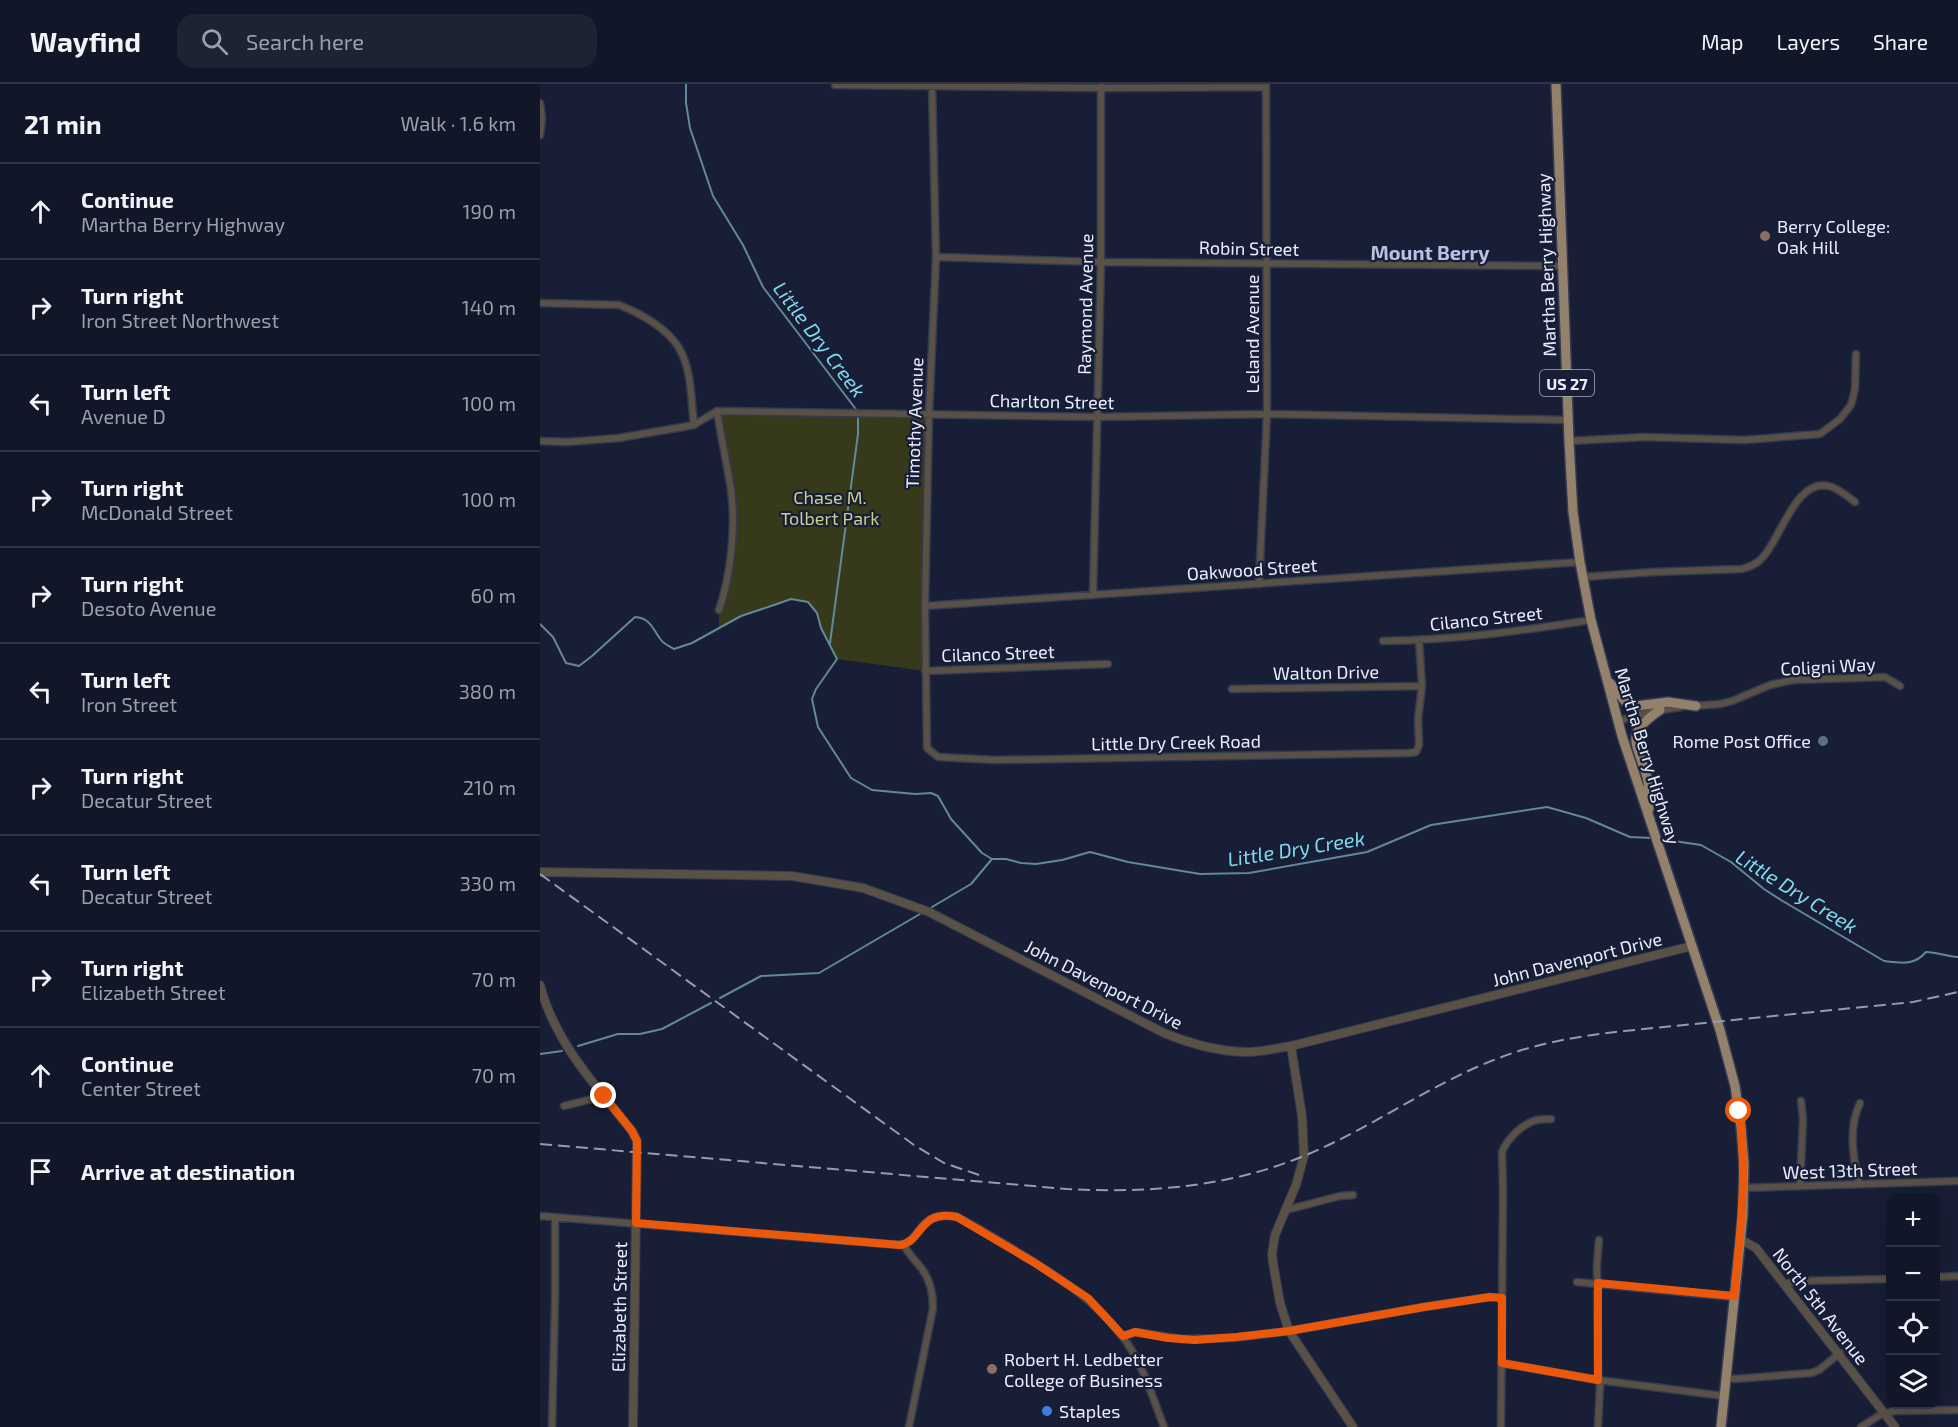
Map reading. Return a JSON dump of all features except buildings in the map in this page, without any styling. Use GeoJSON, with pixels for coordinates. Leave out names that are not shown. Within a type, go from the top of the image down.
{"type":"FeatureCollection","features":[{"type":"Feature","properties":{"kind":"main road","name":"Martha Berry Highway"},"geometry":{"type":"LineString","coordinates":[[1556,84],[1569,441],[1573,512],[1580,562],[1606,680],[1645,799],[1650,827],[1668,873],[1730,1064],[1741,1127],[1743,1188],[1740,1239],[1721,1427]]}},
{"type":"Feature","properties":{"kind":"main road"},"geometry":{"type":"LineString","coordinates":[[1606,680],[1625,701],[1636,706],[1668,702],[1696,706]]}},
{"type":"Feature","properties":{"kind":"main road"},"geometry":{"type":"LineString","coordinates":[[1645,799],[1647,779],[1635,740],[1638,728],[1660,710]]}},
{"type":"Feature","properties":{"kind":"street"},"geometry":{"type":"LineString","coordinates":[[835,85],[1266,85]]}},
{"type":"Feature","properties":{"kind":"street","name":"Timothy Avenue"},"geometry":{"type":"LineString","coordinates":[[932,85],[936,257],[929,414],[925,671],[927,748],[938,757]]}},
{"type":"Feature","properties":{"kind":"street","name":"Leland Avenue"},"geometry":{"type":"LineString","coordinates":[[1260,584],[1267,414],[1266,85]]}},
{"type":"Feature","properties":{"kind":"street","name":"Raymond Avenue"},"geometry":{"type":"LineString","coordinates":[[1093,595],[1101,262],[1101,86]]}},
{"type":"Feature","properties":{"kind":"street"},"geometry":{"type":"LineString","coordinates":[[540,103],[542,119],[540,135]]}},
{"type":"Feature","properties":{"kind":"street","name":"Robin Street"},"geometry":{"type":"LineString","coordinates":[[936,257],[1101,262],[1563,266]]}},
{"type":"Feature","properties":{"kind":"street"},"geometry":{"type":"LineString","coordinates":[[540,303],[619,305],[667,333],[679,348],[689,376],[694,425]]}},
{"type":"Feature","properties":{"kind":"street"},"geometry":{"type":"LineString","coordinates":[[1569,441],[1645,437],[1744,440],[1820,434],[1840,419],[1851,405],[1855,389],[1856,354]]}},
{"type":"Feature","properties":{"kind":"street"},"geometry":{"type":"LineString","coordinates":[[540,441],[567,442],[619,438],[694,425],[717,411],[733,505],[727,587],[719,610]]}},
{"type":"Feature","properties":{"kind":"street","name":"Charlton Street"},"geometry":{"type":"LineString","coordinates":[[717,411],[1098,417],[1267,414],[1568,420]]}},
{"type":"Feature","properties":{"kind":"street"},"geometry":{"type":"LineString","coordinates":[[1583,577],[1742,569],[1766,555],[1798,500],[1807,490],[1828,486],[1855,502]]}},
{"type":"Feature","properties":{"kind":"street","name":"Oakwood Street"},"geometry":{"type":"LineString","coordinates":[[925,606],[1580,562]]}},
{"type":"Feature","properties":{"kind":"street","name":"Cilanco Street"},"geometry":{"type":"LineString","coordinates":[[1383,641],[1489,635],[1591,620]]}},
{"type":"Feature","properties":{"kind":"street"},"geometry":{"type":"LineString","coordinates":[[1419,640],[1422,686]]}},
{"type":"Feature","properties":{"kind":"street","name":"Cilanco Street"},"geometry":{"type":"LineString","coordinates":[[925,671],[1108,664]]}},
{"type":"Feature","properties":{"kind":"street","name":"Coligni Way"},"geometry":{"type":"LineString","coordinates":[[1618,722],[1660,710],[1720,704],[1770,685],[1793,680],[1884,677],[1900,686]]}},
{"type":"Feature","properties":{"kind":"street","name":"Walton Drive"},"geometry":{"type":"LineString","coordinates":[[1232,689],[1422,686]]}},
{"type":"Feature","properties":{"kind":"street","name":"Little Dry Creek Road"},"geometry":{"type":"LineString","coordinates":[[938,757],[995,760],[1416,752],[1419,746],[1418,719],[1422,686]]}},
{"type":"Feature","properties":{"kind":"street","name":"John Davenport Drive"},"geometry":{"type":"LineString","coordinates":[[540,872],[773,875],[853,886],[929,912],[1177,1039],[1239,1052],[1291,1046],[1692,946]]}},
{"type":"Feature","properties":{"kind":"street","name":"Elizabeth Street"},"geometry":{"type":"LineString","coordinates":[[540,985],[541,995],[566,1047],[636,1137],[633,1427]]}},
{"type":"Feature","properties":{"kind":"street"},"geometry":{"type":"LineString","coordinates":[[1291,1046],[1305,1148],[1302,1167],[1275,1235],[1272,1254],[1280,1303],[1289,1331],[1353,1427]]}},
{"type":"Feature","properties":{"kind":"street"},"geometry":{"type":"LineString","coordinates":[[564,1106],[604,1096]]}},
{"type":"Feature","properties":{"kind":"street"},"geometry":{"type":"LineString","coordinates":[[1800,1186],[1802,1101]]}},
{"type":"Feature","properties":{"kind":"street"},"geometry":{"type":"LineString","coordinates":[[1859,1184],[1852,1136],[1854,1117],[1860,1103]]}},
{"type":"Feature","properties":{"kind":"street"},"geometry":{"type":"LineString","coordinates":[[1501,1427],[1502,1152],[1516,1133],[1529,1123],[1551,1119]]}},
{"type":"Feature","properties":{"kind":"street","name":"West 13th Street"},"geometry":{"type":"LineString","coordinates":[[1743,1188],[1958,1181]]}},
{"type":"Feature","properties":{"kind":"street"},"geometry":{"type":"LineString","coordinates":[[1286,1210],[1340,1196],[1353,1195]]}},
{"type":"Feature","properties":{"kind":"street"},"geometry":{"type":"LineString","coordinates":[[540,1216],[904,1245],[908,1244],[930,1219],[943,1215],[957,1217],[1035,1263],[1088,1298],[1123,1336],[1143,1371],[1164,1427]]}},
{"type":"Feature","properties":{"kind":"street"},"geometry":{"type":"LineString","coordinates":[[552,1427],[555,1217]]}},
{"type":"Feature","properties":{"kind":"street","name":"North 5th Avenue"},"geometry":{"type":"LineString","coordinates":[[1740,1239],[1756,1248],[1840,1353],[1895,1427]]}},
{"type":"Feature","properties":{"kind":"street"},"geometry":{"type":"LineString","coordinates":[[1598,1427],[1600,1386],[1598,1380],[1597,1264],[1599,1240]]}},
{"type":"Feature","properties":{"kind":"street"},"geometry":{"type":"LineString","coordinates":[[904,1245],[928,1279],[932,1290],[933,1308],[909,1427]]}},
{"type":"Feature","properties":{"kind":"street"},"geometry":{"type":"LineString","coordinates":[[1940,1277],[1958,1276]]}},
{"type":"Feature","properties":{"kind":"street"},"geometry":{"type":"LineString","coordinates":[[1785,1284],[1797,1281],[1886,1279]]}},
{"type":"Feature","properties":{"kind":"street"},"geometry":{"type":"LineString","coordinates":[[1577,1282],[1734,1296]]}},
{"type":"Feature","properties":{"kind":"street"},"geometry":{"type":"LineString","coordinates":[[1123,1336],[1135,1332],[1195,1340],[1289,1331],[1424,1307],[1490,1297],[1502,1298]]}},
{"type":"Feature","properties":{"kind":"street"},"geometry":{"type":"LineString","coordinates":[[1726,1378],[1811,1373],[1819,1370],[1840,1353]]}},
{"type":"Feature","properties":{"kind":"street"},"geometry":{"type":"LineString","coordinates":[[1502,1363],[1598,1380],[1724,1396]]}},
{"type":"Feature","properties":{"kind":"street"},"geometry":{"type":"LineString","coordinates":[[1861,1427],[1880,1415],[1894,1411],[1958,1410]]}},
{"type":"Feature","properties":{"kind":"green space","name":"Chase M. Tolbert Park"},"geometry":{"type":"Polygon","coordinates":[[[717,411],[929,414],[925,671],[837,659],[821,628],[817,613],[808,602],[791,599],[741,616],[719,629],[719,610],[727,587],[733,505],[717,411]]]}},
{"type":"Feature","properties":{"kind":"waterway","name":"Little Dry Creek"},"geometry":{"type":"LineString","coordinates":[[686,84],[690,128],[713,196],[743,245],[763,287],[858,412],[858,434],[830,643]]}},
{"type":"Feature","properties":{"kind":"waterway","name":"Little Dry Creek"},"geometry":{"type":"LineString","coordinates":[[540,624],[553,637],[566,663],[579,666],[635,617],[648,622],[662,641],[674,649],[692,643],[741,616],[791,599],[808,602],[817,613],[821,628],[837,659],[816,689],[812,699],[818,727],[851,778],[872,790],[915,794],[931,793],[938,796],[951,819],[982,853],[992,859],[1036,864],[1090,852],[1128,862],[1200,874],[1249,873],[1367,852],[1431,825],[1547,807],[1586,818],[1630,837],[1652,838]]}},
{"type":"Feature","properties":{"kind":"waterway","name":"Little Dry Creek"},"geometry":{"type":"LineString","coordinates":[[1660,839],[1701,845],[1731,862],[1781,900],[1884,961],[1912,962],[1926,952],[1958,957]]}},
{"type":"Feature","properties":{"kind":"waterway"},"geometry":{"type":"LineString","coordinates":[[932,907],[971,884],[992,859]]}},
{"type":"Feature","properties":{"kind":"waterway"},"geometry":{"type":"LineString","coordinates":[[720,998],[761,976],[819,973],[920,914]]}},
{"type":"Feature","properties":{"kind":"waterway"},"geometry":{"type":"LineString","coordinates":[[578,1046],[618,1034],[640,1034],[662,1029],[711,1003]]}},
{"type":"Feature","properties":{"kind":"waterway"},"geometry":{"type":"LineString","coordinates":[[540,1054],[562,1051]]}},
{"type":"Feature","properties":{"kind":"railway"},"geometry":{"type":"LineString","coordinates":[[540,874],[914,1145],[944,1163],[982,1176]]}},
{"type":"Feature","properties":{"kind":"railway"},"geometry":{"type":"LineString","coordinates":[[540,1144],[1067,1189],[1124,1190],[1180,1187],[1236,1177],[1291,1161],[1344,1137],[1472,1069],[1514,1052],[1545,1044],[1624,1031],[1913,1002],[1958,992]]}},
{"type":"Feature","properties":{"kind":"place","name":"Berry College: Oak Hill"},"geometry":{"type":"Point","coordinates":[1765,236]}},
{"type":"Feature","properties":{"kind":"place","name":"Rome Post Office"},"geometry":{"type":"Point","coordinates":[1823,741]}},
{"type":"Feature","properties":{"kind":"place","name":"Robert H. Ledbetter College of Business"},"geometry":{"type":"Point","coordinates":[992,1369]}},
{"type":"Feature","properties":{"kind":"place","name":"Staples"},"geometry":{"type":"Point","coordinates":[1047,1411]}},
{"type":"Feature","properties":{"kind":"district","name":"Mount Berry"},"geometry":{"type":"Point","coordinates":[1430,252]}},
{"type":"Feature","properties":{"kind":"route"},"geometry":{"type":"LineString","coordinates":[[604,1096],[636,1137],[636,1223],[904,1245],[908,1244],[930,1219],[949,1215],[966,1221],[1088,1298],[1123,1336],[1135,1332],[1195,1340],[1236,1337],[1289,1331],[1490,1297],[1502,1298],[1502,1363],[1598,1380],[1598,1283],[1734,1296],[1743,1214],[1744,1164],[1739,1111]]}}]}
